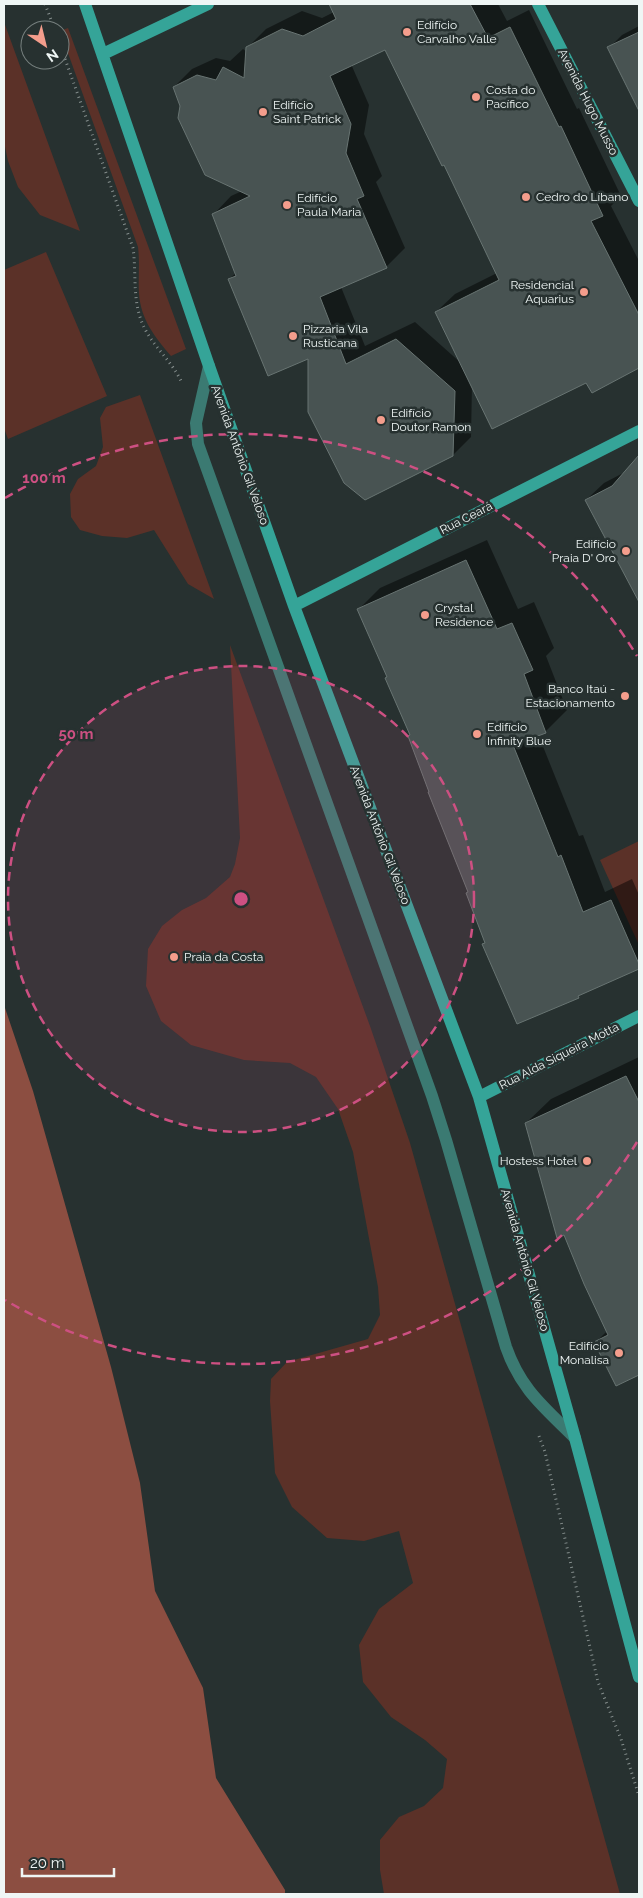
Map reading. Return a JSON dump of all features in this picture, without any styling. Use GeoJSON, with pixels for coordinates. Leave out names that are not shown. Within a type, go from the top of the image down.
{"type":"FeatureCollection","features":[{"type":"Feature","properties":{"kind":"main road","name":"Avenida Antônio Gil Veloso"},"geometry":{"type":"LineString","coordinates":[[85,4],[209,366],[294,606],[478,1097],[575,1438],[639,1677]]}},
{"type":"Feature","properties":{"kind":"main road"},"geometry":{"type":"LineString","coordinates":[[103,54],[208,4]]}},
{"type":"Feature","properties":{"kind":"main road","name":"Avenida Hugo Musso"},"geometry":{"type":"LineString","coordinates":[[538,4],[639,201]]}},
{"type":"Feature","properties":{"kind":"main road","name":"Rua Ceará"},"geometry":{"type":"LineString","coordinates":[[294,606],[639,431]]}},
{"type":"Feature","properties":{"kind":"main road","name":"Rua Alda Siqueira Motta"},"geometry":{"type":"LineString","coordinates":[[478,1097],[639,1016]]}},
{"type":"Feature","properties":{"kind":"lane"},"geometry":{"type":"LineString","coordinates":[[209,366],[196,423],[198,444],[432,1096],[506,1347],[524,1385],[534,1398],[575,1438]]}},
{"type":"Feature","properties":{"kind":"path"},"geometry":{"type":"LineString","coordinates":[[45,4],[51,20]]}},
{"type":"Feature","properties":{"kind":"shaded area"},"geometry":{"type":"Polygon","coordinates":[[[4,22],[80,231],[40,215],[18,187],[8,161],[4,142],[4,22]]]}},
{"type":"Feature","properties":{"kind":"shaded area"},"geometry":{"type":"Polygon","coordinates":[[[70,33],[186,349],[171,356],[154,335],[140,303],[138,247],[70,59],[70,33]]]}},
{"type":"Feature","properties":{"kind":"shaded area"},"geometry":{"type":"Polygon","coordinates":[[[46,252],[107,396],[8,439],[4,428],[4,270],[46,252]]]}},
{"type":"Feature","properties":{"kind":"shaded area"},"geometry":{"type":"Polygon","coordinates":[[[140,395],[214,599],[188,584],[154,530],[127,538],[102,536],[80,530],[71,517],[70,494],[78,479],[96,466],[103,447],[100,418],[106,407],[140,395]]]}},
{"type":"Feature","properties":{"kind":"shaded area"},"geometry":{"type":"Polygon","coordinates":[[[230,645],[370,1026],[410,1143],[620,1894],[384,1894],[380,1870],[380,1840],[399,1817],[424,1806],[443,1788],[447,1759],[425,1740],[391,1717],[363,1682],[359,1645],[379,1609],[413,1583],[399,1531],[364,1541],[327,1538],[292,1507],[275,1473],[270,1401],[271,1379],[287,1362],[368,1339],[380,1315],[378,1287],[353,1152],[338,1109],[316,1077],[290,1063],[244,1060],[191,1045],[161,1021],[146,986],[148,949],[162,926],[182,910],[206,898],[230,877],[235,864],[240,838],[230,645]]]}},
{"type":"Feature","properties":{"kind":"shaded area"},"geometry":{"type":"Polygon","coordinates":[[[639,841],[639,945],[600,860],[639,841]]]}},
{"type":"Feature","properties":{"kind":"shaded area"},"geometry":{"type":"Polygon","coordinates":[[[4,1005],[33,1091],[111,1367],[140,1483],[155,1591],[203,1688],[216,1778],[285,1890],[285,1894],[4,1894],[4,1005]]]}},
{"type":"Feature","properties":{"kind":"building"},"geometry":{"type":"Polygon","coordinates":[[[329,4],[470,4],[488,38],[510,27],[559,127],[561,126],[603,216],[591,221],[639,315],[639,368],[592,393],[586,383],[492,429],[435,312],[499,280],[444,165],[442,166],[385,50],[330,76],[351,124],[346,153],[364,196],[357,199],[387,268],[320,297],[346,364],[396,339],[455,391],[453,456],[365,500],[344,483],[308,412],[308,359],[268,376],[228,279],[236,276],[212,214],[250,196],[205,175],[178,118],[180,106],[173,87],[197,75],[216,80],[223,67],[244,78],[246,47],[282,29],[303,36],[336,19],[329,4]]]}},
{"type":"Feature","properties":{"kind":"building"},"geometry":{"type":"Polygon","coordinates":[[[639,32],[639,111],[607,47],[639,32]]]}},
{"type":"Feature","properties":{"kind":"building","name":"Edifício Praia D' Oro"},"geometry":{"type":"Polygon","coordinates":[[[639,455],[639,602],[585,500],[612,486],[639,455]]]}},
{"type":"Feature","properties":{"kind":"building"},"geometry":{"type":"Polygon","coordinates":[[[466,560],[497,629],[512,623],[533,670],[524,674],[546,733],[513,745],[558,857],[561,855],[583,912],[611,900],[639,964],[639,969],[578,996],[579,998],[517,1024],[482,944],[485,943],[466,893],[468,892],[428,792],[408,736],[410,735],[357,609],[466,560]]]}},
{"type":"Feature","properties":{"kind":"building"},"geometry":{"type":"Polygon","coordinates":[[[626,1076],[639,1102],[639,1375],[616,1386],[594,1342],[608,1335],[564,1235],[557,1238],[525,1123],[626,1076]]]}},
{"type":"Feature","properties":{"kind":"place","name":"Edifício Carvalho Valle"},"geometry":{"type":"Point","coordinates":[407,32]}},
{"type":"Feature","properties":{"kind":"place","name":"Costa do Pacífico"},"geometry":{"type":"Point","coordinates":[476,97]}},
{"type":"Feature","properties":{"kind":"place","name":"Edifício Saint Patrick"},"geometry":{"type":"Point","coordinates":[263,112]}},
{"type":"Feature","properties":{"kind":"place","name":"Cedro do Líbano"},"geometry":{"type":"Point","coordinates":[526,197]}},
{"type":"Feature","properties":{"kind":"place","name":"Edifício Paula Maria"},"geometry":{"type":"Point","coordinates":[287,205]}},
{"type":"Feature","properties":{"kind":"place","name":"Residencial Aquarius"},"geometry":{"type":"Point","coordinates":[584,292]}},
{"type":"Feature","properties":{"kind":"place","name":"Pizzaria Vila Rusticana"},"geometry":{"type":"Point","coordinates":[293,336]}},
{"type":"Feature","properties":{"kind":"place","name":"Edifício Doutor Ramon"},"geometry":{"type":"Point","coordinates":[381,420]}},
{"type":"Feature","properties":{"kind":"place","name":"Edifício Praia D' Oro"},"geometry":{"type":"Point","coordinates":[626,551]}},
{"type":"Feature","properties":{"kind":"place","name":"Crystal Residence"},"geometry":{"type":"Point","coordinates":[425,615]}},
{"type":"Feature","properties":{"kind":"place","name":"Banco Itaú - Estacionamento"},"geometry":{"type":"Point","coordinates":[625,696]}},
{"type":"Feature","properties":{"kind":"place","name":"Edifício Infinity Blue"},"geometry":{"type":"Point","coordinates":[477,734]}},
{"type":"Feature","properties":{"kind":"place","name":"Praia da Costa"},"geometry":{"type":"Point","coordinates":[174,957]}},
{"type":"Feature","properties":{"kind":"place","name":"Hostess Hotel"},"geometry":{"type":"Point","coordinates":[587,1161]}},
{"type":"Feature","properties":{"kind":"place","name":"Edifício Monalisa"},"geometry":{"type":"Point","coordinates":[619,1353]}}]}
